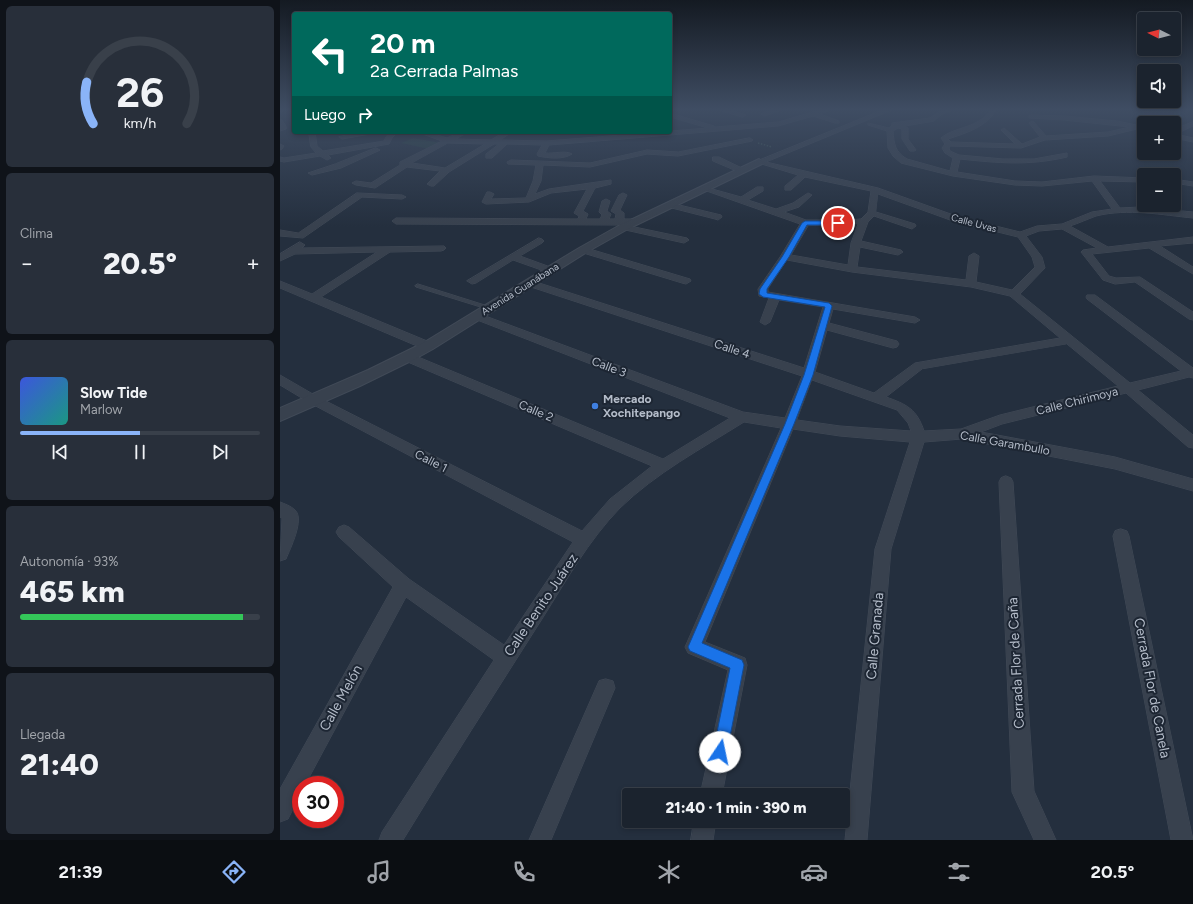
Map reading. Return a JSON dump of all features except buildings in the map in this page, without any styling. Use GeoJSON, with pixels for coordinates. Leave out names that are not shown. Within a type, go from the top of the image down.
{"type":"FeatureCollection","features":[{"type":"Feature","properties":{"kind":"street"},"geometry":{"type":"LineString","coordinates":[[315,148],[338,166]]}},
{"type":"Feature","properties":{"kind":"street"},"geometry":{"type":"LineString","coordinates":[[280,159],[284,160],[356,148]]}},
{"type":"Feature","properties":{"kind":"street"},"geometry":{"type":"LineString","coordinates":[[312,173],[338,166],[378,148]]}},
{"type":"Feature","properties":{"kind":"street"},"geometry":{"type":"LineString","coordinates":[[356,183],[372,186],[403,164],[433,148]]}},
{"type":"Feature","properties":{"kind":"street"},"geometry":{"type":"LineString","coordinates":[[431,184],[446,170],[482,148]]}},
{"type":"Feature","properties":{"kind":"street"},"geometry":{"type":"LineString","coordinates":[[489,156],[498,148]]}},
{"type":"Feature","properties":{"kind":"street"},"geometry":{"type":"LineString","coordinates":[[526,148],[511,162],[590,165],[647,152],[678,154],[708,148]]}},
{"type":"Feature","properties":{"kind":"street"},"geometry":{"type":"LineString","coordinates":[[544,148],[541,154],[553,156],[568,154]]}},
{"type":"Feature","properties":{"kind":"street"},"geometry":{"type":"LineString","coordinates":[[759,162],[796,148]]}},
{"type":"Feature","properties":{"kind":"street"},"geometry":{"type":"LineString","coordinates":[[891,148],[897,157],[904,161],[953,174],[985,180],[1022,184],[1042,184],[1094,178],[1137,180]]}},
{"type":"Feature","properties":{"kind":"street"},"geometry":{"type":"LineString","coordinates":[[944,148],[947,152],[958,157],[1003,161],[1034,161],[1064,155]]}},
{"type":"Feature","properties":{"kind":"street"},"geometry":{"type":"LineString","coordinates":[[953,174],[958,157]]}},
{"type":"Feature","properties":{"kind":"street"},"geometry":{"type":"LineString","coordinates":[[716,159],[742,170]]}},
{"type":"Feature","properties":{"kind":"street","name":"Avenida Guanábana"},"geometry":{"type":"LineString","coordinates":[[280,415],[366,378],[407,358],[626,224],[672,205],[759,162]]}},
{"type":"Feature","properties":{"kind":"street","name":"Calle Uvas"},"geometry":{"type":"LineString","coordinates":[[759,162],[803,174],[875,190],[956,219],[1021,235]]}},
{"type":"Feature","properties":{"kind":"street"},"geometry":{"type":"LineString","coordinates":[[529,200],[538,181],[540,163]]}},
{"type":"Feature","properties":{"kind":"street"},"geometry":{"type":"LineString","coordinates":[[403,164],[446,170]]}},
{"type":"Feature","properties":{"kind":"street"},"geometry":{"type":"LineString","coordinates":[[788,188],[803,174]]}},
{"type":"Feature","properties":{"kind":"street"},"geometry":{"type":"LineString","coordinates":[[1094,178],[1118,211]]}},
{"type":"Feature","properties":{"kind":"street"},"geometry":{"type":"LineString","coordinates":[[490,194],[486,202],[529,200],[549,191],[592,186],[608,182]]}},
{"type":"Feature","properties":{"kind":"street"},"geometry":{"type":"LineString","coordinates":[[1181,183],[1191,186]]}},
{"type":"Feature","properties":{"kind":"street"},"geometry":{"type":"LineString","coordinates":[[581,221],[584,214],[578,213],[592,186]]}},
{"type":"Feature","properties":{"kind":"street"},"geometry":{"type":"LineString","coordinates":[[705,189],[742,200],[774,213],[805,223],[848,223],[864,221]]}},
{"type":"Feature","properties":{"kind":"street"},"geometry":{"type":"LineString","coordinates":[[742,200],[760,189]]}},
{"type":"Feature","properties":{"kind":"street"},"geometry":{"type":"LineString","coordinates":[[852,269],[856,243],[864,221],[872,213],[875,190]]}},
{"type":"Feature","properties":{"kind":"street"},"geometry":{"type":"LineString","coordinates":[[280,233],[300,236],[360,195],[402,197]]}},
{"type":"Feature","properties":{"kind":"street"},"geometry":{"type":"LineString","coordinates":[[623,195],[615,210],[620,214],[626,224]]}},
{"type":"Feature","properties":{"kind":"street"},"geometry":{"type":"LineString","coordinates":[[774,213],[796,205],[808,195]]}},
{"type":"Feature","properties":{"kind":"street"},"geometry":{"type":"LineString","coordinates":[[603,222],[607,214],[603,212],[606,202]]}},
{"type":"Feature","properties":{"kind":"street"},"geometry":{"type":"LineString","coordinates":[[672,205],[718,217]]}},
{"type":"Feature","properties":{"kind":"street"},"geometry":{"type":"LineString","coordinates":[[1014,294],[1040,268],[1037,257],[1021,235],[1037,229],[1063,226],[1096,214],[1137,210]]}},
{"type":"Feature","properties":{"kind":"street"},"geometry":{"type":"LineString","coordinates":[[1181,212],[1193,215]]}},
{"type":"Feature","properties":{"kind":"street"},"geometry":{"type":"LineString","coordinates":[[872,213],[912,226]]}},
{"type":"Feature","properties":{"kind":"street"},"geometry":{"type":"LineString","coordinates":[[396,222],[603,222],[626,224],[684,240]]}},
{"type":"Feature","properties":{"kind":"street"},"geometry":{"type":"LineString","coordinates":[[805,223],[785,257],[763,289],[763,294],[915,320]]}},
{"type":"Feature","properties":{"kind":"street"},"geometry":{"type":"LineString","coordinates":[[1063,226],[1107,250]]}},
{"type":"Feature","properties":{"kind":"street"},"geometry":{"type":"LineString","coordinates":[[280,258],[293,251],[301,244],[302,239],[300,236]]}},
{"type":"Feature","properties":{"kind":"street"},"geometry":{"type":"LineString","coordinates":[[1193,240],[1086,252],[1106,278],[1115,281],[1137,279],[1193,317]]}},
{"type":"Feature","properties":{"kind":"street"},"geometry":{"type":"LineString","coordinates":[[472,281],[539,242]]}},
{"type":"Feature","properties":{"kind":"street"},"geometry":{"type":"LineString","coordinates":[[856,243],[898,252]]}},
{"type":"Feature","properties":{"kind":"street"},"geometry":{"type":"LineString","coordinates":[[1151,245],[1193,272]]}},
{"type":"Feature","properties":{"kind":"street"},"geometry":{"type":"LineString","coordinates":[[293,251],[441,248]]}},
{"type":"Feature","properties":{"kind":"street"},"geometry":{"type":"LineString","coordinates":[[313,298],[388,249]]}},
{"type":"Feature","properties":{"kind":"street"},"geometry":{"type":"LineString","coordinates":[[583,250],[686,281]]}},
{"type":"Feature","properties":{"kind":"street"},"geometry":{"type":"LineString","coordinates":[[971,284],[974,256]]}},
{"type":"Feature","properties":{"kind":"street"},"geometry":{"type":"LineString","coordinates":[[513,257],[550,270]]}},
{"type":"Feature","properties":{"kind":"street"},"geometry":{"type":"LineString","coordinates":[[785,257],[852,269],[971,284],[1014,294],[1129,388],[1193,443]]}},
{"type":"Feature","properties":{"kind":"street","name":"Calle 4"},"geometry":{"type":"LineString","coordinates":[[529,283],[808,375],[901,408],[914,421],[919,437]]}},
{"type":"Feature","properties":{"kind":"street"},"geometry":{"type":"LineString","coordinates":[[280,284],[428,346]]}},
{"type":"Feature","properties":{"kind":"street"},"geometry":{"type":"LineString","coordinates":[[765,322],[775,297]]}},
{"type":"Feature","properties":{"kind":"street"},"geometry":{"type":"LineString","coordinates":[[1091,297],[1192,373]]}},
{"type":"Feature","properties":{"kind":"street"},"geometry":{"type":"LineString","coordinates":[[712,788],[738,665],[694,647],[789,424],[808,375],[829,306]]}},
{"type":"Feature","properties":{"kind":"street","name":"Calle 3"},"geometry":{"type":"LineString","coordinates":[[476,316],[742,417]]}},
{"type":"Feature","properties":{"kind":"street"},"geometry":{"type":"LineString","coordinates":[[822,325],[893,344]]}},
{"type":"Feature","properties":{"kind":"street"},"geometry":{"type":"LineString","coordinates":[[875,398],[919,366],[1069,340]]}},
{"type":"Feature","properties":{"kind":"street","name":"Calle 2"},"geometry":{"type":"LineString","coordinates":[[407,358],[665,466]]}},
{"type":"Feature","properties":{"kind":"street","name":"Calle Chirimoya"},"geometry":{"type":"LineString","coordinates":[[962,434],[1000,420],[1192,373]]}},
{"type":"Feature","properties":{"kind":"street","name":"Calle 1"},"geometry":{"type":"LineString","coordinates":[[280,379],[314,400],[584,540]]}},
{"type":"Feature","properties":{"kind":"street","name":"Calle Garambullo"},"geometry":{"type":"LineString","coordinates":[[742,417],[840,431],[919,437],[962,434],[1115,463],[1193,485]]}},
{"type":"Feature","properties":{"kind":"street","name":"Calle Benito Juárez"},"geometry":{"type":"LineString","coordinates":[[390,840],[506,657],[584,540],[615,504],[641,483],[742,417]]}},
{"type":"Feature","properties":{"kind":"street","name":"Calle Granada"},"geometry":{"type":"LineString","coordinates":[[856,840],[883,549],[909,464],[919,437]]}},
{"type":"Feature","properties":{"kind":"street","name":"Cerrada Flor de Caña"},"geometry":{"type":"LineString","coordinates":[[1006,482],[1023,792],[1045,840]]}},
{"type":"Feature","properties":{"kind":"street"},"geometry":{"type":"LineString","coordinates":[[280,508],[290,516],[288,537],[280,554]]}},
{"type":"Feature","properties":{"kind":"street"},"geometry":{"type":"LineString","coordinates":[[344,532],[403,585],[506,657]]}},
{"type":"Feature","properties":{"kind":"street","name":"Cerrada Flor de Canela"},"geometry":{"type":"LineString","coordinates":[[1121,536],[1182,840]]}},
{"type":"Feature","properties":{"kind":"street","name":"Calle Melón"},"geometry":{"type":"LineString","coordinates":[[280,811],[313,747],[403,585]]}},
{"type":"Feature","properties":{"kind":"street"},"geometry":{"type":"LineString","coordinates":[[540,840],[606,688]]}},
{"type":"Feature","properties":{"kind":"street"},"geometry":{"type":"LineString","coordinates":[[702,840],[705,828]]}},
{"type":"Feature","properties":{"kind":"lane"},"geometry":{"type":"LineString","coordinates":[[418,286],[489,308]]}},
{"type":"Feature","properties":{"kind":"place","name":"Mercado Xochitepango"},"geometry":{"type":"Point","coordinates":[595,406]}},
{"type":"Feature","properties":{"kind":"route"},"geometry":{"type":"LineString","coordinates":[[720,752],[738,665],[694,647],[789,424],[808,375],[829,306],[763,294],[763,289],[785,257],[793,241],[805,223],[838,223]]}}]}
